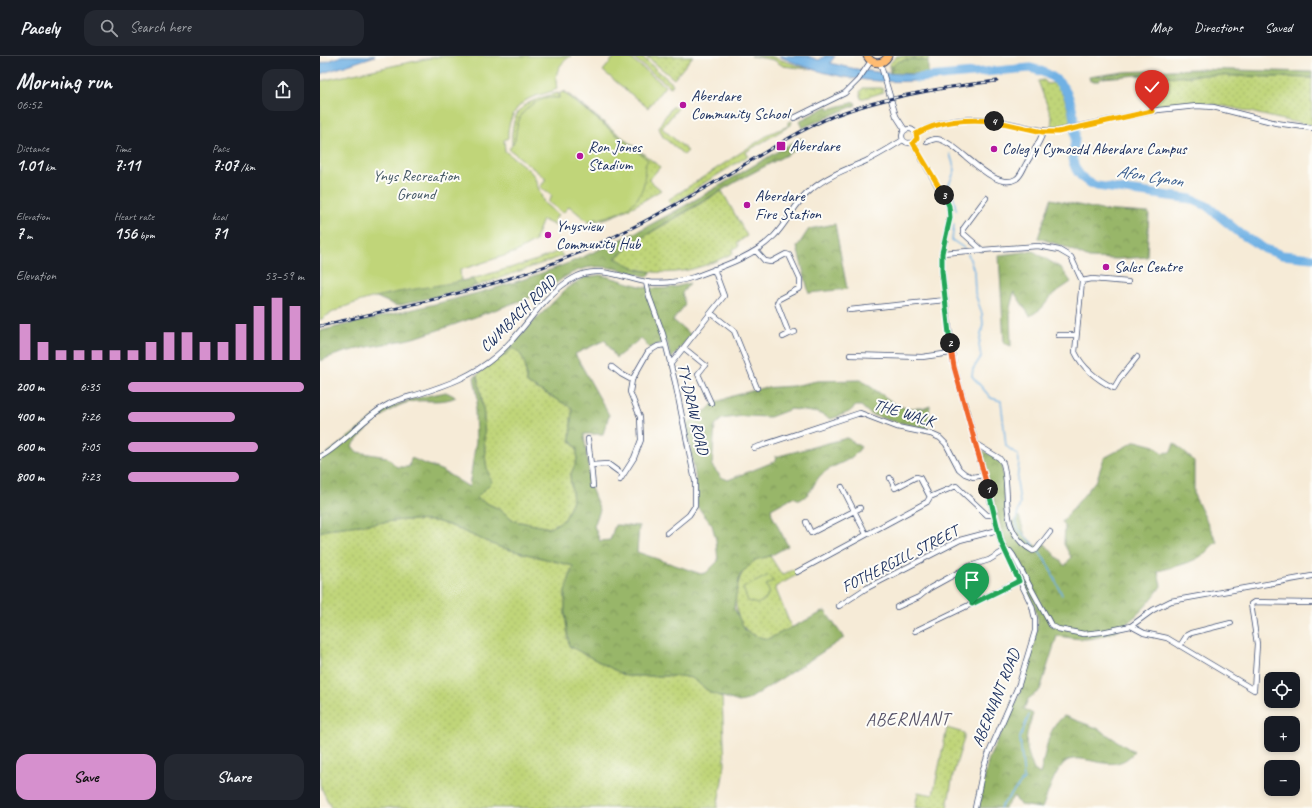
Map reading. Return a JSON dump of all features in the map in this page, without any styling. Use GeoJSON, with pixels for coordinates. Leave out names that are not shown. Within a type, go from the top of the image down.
{"type":"FeatureCollection","features":[{"type":"Feature","properties":{"kind":"main road"},"geometry":{"type":"LineString","coordinates":[[869,59],[880,63],[888,56]]}},
{"type":"Feature","properties":{"kind":"street"},"geometry":{"type":"LineString","coordinates":[[794,118],[850,90],[864,71],[869,59]]}},
{"type":"Feature","properties":{"kind":"street"},"geometry":{"type":"LineString","coordinates":[[880,63],[896,116],[905,130]]}},
{"type":"Feature","properties":{"kind":"street"},"geometry":{"type":"LineString","coordinates":[[916,134],[925,129],[944,123],[980,120],[998,121],[1043,132],[1068,130],[1158,110],[1197,106],[1213,107],[1276,123],[1312,128]]}},
{"type":"Feature","properties":{"kind":"street"},"geometry":{"type":"LineString","coordinates":[[905,130],[912,130],[916,134],[917,138],[913,143],[908,144],[903,140],[905,130]]}},
{"type":"Feature","properties":{"kind":"street"},"geometry":{"type":"LineString","coordinates":[[927,142],[936,139],[945,142],[987,174],[1002,180],[1011,181],[1016,179],[1021,174],[1039,144],[1043,132]]}},
{"type":"Feature","properties":{"kind":"street","name":"CWMBACH ROAD"},"geometry":{"type":"LineString","coordinates":[[320,456],[332,450],[372,414],[391,403],[453,383],[476,372],[498,355],[546,300],[572,278],[589,271],[605,272],[646,282],[674,282],[714,269],[756,251],[774,236],[785,224],[801,199],[812,189],[833,176],[867,160],[903,140]]}},
{"type":"Feature","properties":{"kind":"street","name":"ABERNANT ROAD"},"geometry":{"type":"LineString","coordinates":[[913,143],[949,206],[950,218],[942,253],[942,271],[951,353],[1004,551],[1032,606],[1035,619],[1035,631],[1016,695],[983,770],[975,808]]}},
{"type":"Feature","properties":{"kind":"street"},"geometry":{"type":"LineString","coordinates":[[983,251],[963,234],[963,229],[986,198]]}},
{"type":"Feature","properties":{"kind":"street"},"geometry":{"type":"LineString","coordinates":[[942,253],[1038,246],[1059,250],[1070,257],[1082,281],[1074,352],[1080,362],[1105,383],[1114,388],[1136,357]]}},
{"type":"Feature","properties":{"kind":"street"},"geometry":{"type":"LineString","coordinates":[[756,251],[765,261],[771,262],[786,254],[789,255],[796,270],[801,284],[800,288],[779,299],[777,303],[789,334]]}},
{"type":"Feature","properties":{"kind":"street"},"geometry":{"type":"LineString","coordinates":[[670,365],[724,296],[714,269]]}},
{"type":"Feature","properties":{"kind":"street"},"geometry":{"type":"LineString","coordinates":[[1082,281],[1092,279],[1128,282]]}},
{"type":"Feature","properties":{"kind":"street","name":"TY-DRAW ROAD"},"geometry":{"type":"LineString","coordinates":[[646,282],[648,296],[663,334],[670,365],[676,382],[695,481],[695,506],[689,515],[667,533]]}},
{"type":"Feature","properties":{"kind":"street"},"geometry":{"type":"LineString","coordinates":[[849,310],[880,308],[945,300]]}},
{"type":"Feature","properties":{"kind":"street"},"geometry":{"type":"LineString","coordinates":[[711,313],[734,331],[757,388]]}},
{"type":"Feature","properties":{"kind":"street"},"geometry":{"type":"LineString","coordinates":[[783,337],[795,332]]}},
{"type":"Feature","properties":{"kind":"street"},"geometry":{"type":"LineString","coordinates":[[1058,334],[1075,335]]}},
{"type":"Feature","properties":{"kind":"street"},"geometry":{"type":"LineString","coordinates":[[620,480],[637,452],[642,440],[640,418],[630,392],[632,380],[648,352],[658,346],[665,345]]}},
{"type":"Feature","properties":{"kind":"street"},"geometry":{"type":"LineString","coordinates":[[684,348],[705,365],[698,374],[711,403]]}},
{"type":"Feature","properties":{"kind":"street"},"geometry":{"type":"LineString","coordinates":[[850,355],[922,357],[951,353]]}},
{"type":"Feature","properties":{"kind":"street"},"geometry":{"type":"LineString","coordinates":[[612,366],[621,374],[632,380]]}},
{"type":"Feature","properties":{"kind":"street","name":"THE WALK"},"geometry":{"type":"LineString","coordinates":[[754,448],[860,413],[897,427],[931,434],[940,438],[946,444],[959,469],[965,474],[973,477],[984,474]]}},
{"type":"Feature","properties":{"kind":"street"},"geometry":{"type":"LineString","coordinates":[[588,439],[593,486]]}},
{"type":"Feature","properties":{"kind":"street"},"geometry":{"type":"LineString","coordinates":[[976,444],[999,458],[1003,463],[1008,516],[1016,536],[1033,551],[1036,550],[1050,532]]}},
{"type":"Feature","properties":{"kind":"street"},"geometry":{"type":"LineString","coordinates":[[591,465],[608,464],[624,475]]}},
{"type":"Feature","properties":{"kind":"street"},"geometry":{"type":"LineString","coordinates":[[890,478],[895,488],[916,477],[920,478],[930,497]]}},
{"type":"Feature","properties":{"kind":"street"},"geometry":{"type":"LineString","coordinates":[[797,572],[926,502],[930,497],[956,486],[987,514],[994,515]]}},
{"type":"Feature","properties":{"kind":"street"},"geometry":{"type":"LineString","coordinates":[[842,487],[866,534]]}},
{"type":"Feature","properties":{"kind":"street"},"geometry":{"type":"LineString","coordinates":[[806,522],[811,533],[860,508]]}},
{"type":"Feature","properties":{"kind":"street","name":"FOTHERGILL STREET"},"geometry":{"type":"LineString","coordinates":[[839,606],[865,589],[960,540],[998,530]]}},
{"type":"Feature","properties":{"kind":"street"},"geometry":{"type":"LineString","coordinates":[[897,607],[970,566],[989,560],[1004,551],[1010,551],[1014,555],[1052,625],[1058,629],[1084,634],[1131,626],[1153,610],[1171,601],[1312,576]]}},
{"type":"Feature","properties":{"kind":"street"},"geometry":{"type":"LineString","coordinates":[[915,631],[1019,581]]}},
{"type":"Feature","properties":{"kind":"street"},"geometry":{"type":"LineString","coordinates":[[1131,626],[1136,630],[1158,635],[1180,646],[1254,690],[1257,644],[1251,604],[1254,602],[1312,603]]}},
{"type":"Feature","properties":{"kind":"street"},"geometry":{"type":"LineString","coordinates":[[1180,646],[1186,635],[1231,623]]}},
{"type":"Feature","properties":{"kind":"green space","name":"Ynys Recreation Ground"},"geometry":{"type":"Polygon","coordinates":[[[440,56],[571,56],[560,66],[558,70],[556,79],[557,89],[533,97],[517,108],[509,125],[508,138],[504,140],[505,151],[529,170],[534,176],[544,203],[558,215],[553,222],[557,225],[556,226],[543,220],[535,239],[537,240],[516,252],[460,270],[461,281],[407,290],[369,299],[351,304],[320,320],[320,81],[440,56]]]}},
{"type":"Feature","properties":{"kind":"green space"},"geometry":{"type":"Polygon","coordinates":[[[615,56],[628,56],[665,86],[648,108],[603,71],[615,56]]]}},
{"type":"Feature","properties":{"kind":"green space"},"geometry":{"type":"Polygon","coordinates":[[[631,56],[641,56],[673,84],[671,87],[669,86],[631,56]]]}},
{"type":"Feature","properties":{"kind":"green space"},"geometry":{"type":"Polygon","coordinates":[[[646,56],[693,56],[674,79],[646,56]]]}},
{"type":"Feature","properties":{"kind":"green space"},"geometry":{"type":"Polygon","coordinates":[[[751,56],[770,56],[808,69],[783,66],[774,60],[751,56]]]}},
{"type":"Feature","properties":{"kind":"green space"},"geometry":{"type":"Polygon","coordinates":[[[897,56],[929,57],[928,61],[913,59],[892,66],[890,74],[889,64],[897,56]]]}},
{"type":"Feature","properties":{"kind":"green space"},"geometry":{"type":"Polygon","coordinates":[[[913,59],[928,61],[928,74],[890,74],[893,66],[898,62],[913,59]]]}},
{"type":"Feature","properties":{"kind":"green space"},"geometry":{"type":"Polygon","coordinates":[[[1196,69],[1312,72],[1312,78],[1205,75],[1175,77],[1150,74],[1102,78],[1099,81],[1090,81],[1089,77],[1123,72],[1196,69]]]}},
{"type":"Feature","properties":{"kind":"green space"},"geometry":{"type":"Polygon","coordinates":[[[1150,74],[1175,77],[1205,75],[1312,78],[1312,125],[1217,105],[1178,103],[1157,106],[1149,81],[1137,75],[1150,74]]]}},
{"type":"Feature","properties":{"kind":"green space"},"geometry":{"type":"Polygon","coordinates":[[[1044,80],[1047,84],[1056,83],[1059,88],[1068,108],[1070,125],[1051,127],[1052,118],[1038,81],[1044,80]]]}},
{"type":"Feature","properties":{"kind":"green space"},"geometry":{"type":"Polygon","coordinates":[[[863,88],[882,88],[884,92],[861,99],[860,92],[863,88]]]}},
{"type":"Feature","properties":{"kind":"green space"},"geometry":{"type":"Polygon","coordinates":[[[564,91],[660,167],[649,180],[661,190],[617,214],[599,221],[588,223],[592,216],[640,173],[645,158],[564,91]]]}},
{"type":"Feature","properties":{"kind":"green space","name":"Ron Jones Stadium"},"geometry":{"type":"Polygon","coordinates":[[[563,92],[648,160],[645,166],[644,183],[641,192],[630,206],[622,211],[587,221],[569,206],[563,213],[548,202],[552,196],[540,187],[545,181],[545,178],[509,149],[515,141],[519,120],[527,109],[538,101],[559,98],[560,93],[563,92]]]}},
{"type":"Feature","properties":{"kind":"green space"},"geometry":{"type":"Polygon","coordinates":[[[558,93],[559,98],[552,97],[516,134],[516,140],[512,145],[514,122],[517,114],[522,108],[528,103],[537,99],[558,93]]]}},
{"type":"Feature","properties":{"kind":"green space"},"geometry":{"type":"Polygon","coordinates":[[[855,102],[856,105],[802,128],[799,121],[828,106],[829,109],[855,102]]]}},
{"type":"Feature","properties":{"kind":"green space"},"geometry":{"type":"Polygon","coordinates":[[[672,107],[678,108],[662,128],[688,151],[684,155],[663,137],[659,128],[672,107]]]}},
{"type":"Feature","properties":{"kind":"green space"},"geometry":{"type":"Polygon","coordinates":[[[792,121],[791,125],[746,152],[748,156],[671,205],[668,200],[771,133],[788,126],[788,122],[792,121]]]}},
{"type":"Feature","properties":{"kind":"green space"},"geometry":{"type":"Polygon","coordinates":[[[801,138],[805,145],[739,180],[638,240],[615,258],[639,270],[651,272],[648,277],[605,267],[582,269],[570,274],[544,293],[451,326],[408,339],[344,352],[320,361],[320,331],[488,290],[553,269],[641,230],[801,138]]]}},
{"type":"Feature","properties":{"kind":"green space"},"geometry":{"type":"Polygon","coordinates":[[[722,191],[747,236],[737,243],[739,246],[732,250],[733,253],[704,266],[674,272],[644,271],[614,259],[638,240],[722,191]]]}},
{"type":"Feature","properties":{"kind":"green space"},"geometry":{"type":"Polygon","coordinates":[[[1051,199],[1101,210],[1149,213],[1147,257],[1117,259],[1089,258],[1063,246],[1038,238],[1051,199]]]}},
{"type":"Feature","properties":{"kind":"green space"},"geometry":{"type":"Polygon","coordinates":[[[835,224],[847,289],[809,293],[797,247],[809,229],[835,224]]]}},
{"type":"Feature","properties":{"kind":"green space"},"geometry":{"type":"Polygon","coordinates":[[[559,251],[563,256],[477,286],[472,279],[537,260],[559,251]]]}},
{"type":"Feature","properties":{"kind":"green space"},"geometry":{"type":"Polygon","coordinates":[[[1033,251],[1061,268],[1071,282],[1053,294],[1042,308],[1030,316],[1014,292],[1010,308],[1011,346],[1004,343],[999,255],[1033,251]]]}},
{"type":"Feature","properties":{"kind":"green space"},"geometry":{"type":"Polygon","coordinates":[[[600,275],[644,287],[654,288],[676,287],[690,283],[682,293],[685,305],[673,320],[691,335],[671,359],[667,341],[649,348],[641,338],[616,358],[605,340],[575,354],[609,415],[603,434],[584,434],[591,488],[600,510],[594,526],[600,541],[610,540],[615,525],[639,526],[637,552],[701,574],[706,573],[718,561],[716,540],[712,525],[697,506],[696,480],[686,424],[694,420],[692,417],[707,410],[714,403],[762,388],[793,386],[817,381],[861,380],[898,406],[906,408],[925,408],[930,406],[927,428],[891,421],[870,414],[861,406],[856,406],[849,412],[831,419],[818,413],[791,409],[770,417],[742,416],[722,419],[715,425],[712,466],[721,477],[728,480],[776,461],[775,457],[847,438],[861,447],[848,460],[822,474],[805,497],[800,500],[793,497],[771,509],[772,515],[788,546],[770,556],[755,560],[740,575],[734,608],[745,630],[756,636],[768,639],[825,611],[844,638],[748,700],[739,702],[711,693],[692,678],[680,676],[626,676],[569,646],[565,613],[565,592],[573,566],[499,547],[449,525],[435,521],[403,520],[334,528],[320,532],[320,459],[385,409],[412,399],[446,392],[456,397],[441,401],[416,401],[398,406],[372,424],[352,446],[357,452],[387,457],[397,467],[409,467],[411,458],[443,471],[469,487],[476,441],[475,410],[478,399],[474,377],[477,375],[482,398],[486,461],[489,476],[492,482],[476,498],[499,509],[515,521],[550,528],[565,519],[573,500],[570,476],[577,460],[577,449],[570,440],[572,408],[527,383],[523,359],[518,351],[513,348],[505,355],[501,355],[567,288],[583,278],[600,275]]]}},
{"type":"Feature","properties":{"kind":"green space"},"geometry":{"type":"Polygon","coordinates":[[[472,279],[477,286],[397,306],[374,296],[472,279]]]}},
{"type":"Feature","properties":{"kind":"green space"},"geometry":{"type":"Polygon","coordinates":[[[513,348],[518,351],[523,359],[527,383],[572,408],[570,440],[577,449],[577,460],[570,476],[573,500],[565,519],[550,528],[515,521],[499,509],[476,498],[491,482],[488,476],[486,461],[482,398],[477,375],[501,355],[505,355],[513,348]]]}},
{"type":"Feature","properties":{"kind":"green space"},"geometry":{"type":"Polygon","coordinates":[[[1136,441],[1155,446],[1162,453],[1171,452],[1174,443],[1194,461],[1194,495],[1217,542],[1205,553],[1195,559],[1158,571],[1161,586],[1147,605],[1129,622],[1119,628],[1108,634],[1085,639],[1057,636],[1040,690],[1028,699],[1024,709],[1033,714],[1026,742],[1028,754],[1034,770],[1040,774],[1050,735],[1053,728],[1064,716],[1097,728],[1134,752],[1126,760],[1117,763],[1071,759],[1064,763],[1054,778],[1042,808],[1020,805],[1014,796],[1005,808],[978,808],[989,758],[1019,695],[1034,645],[1038,620],[1035,608],[1006,546],[980,449],[998,459],[1002,464],[1006,516],[1009,523],[1019,516],[1025,535],[1039,549],[1044,543],[1065,566],[1071,557],[1064,544],[1065,526],[1062,522],[1097,479],[1104,458],[1136,441]]]}},
{"type":"Feature","properties":{"kind":"green space"},"geometry":{"type":"Polygon","coordinates":[[[403,520],[435,521],[449,525],[499,547],[573,566],[565,592],[565,613],[569,646],[626,676],[680,676],[692,678],[711,693],[722,697],[725,764],[717,808],[331,808],[320,785],[320,532],[334,528],[403,520]]]}},
{"type":"Feature","properties":{"kind":"green space"},"geometry":{"type":"Polygon","coordinates":[[[770,556],[782,575],[794,569],[797,575],[775,587],[792,629],[776,637],[767,639],[754,636],[745,628],[739,617],[736,605],[736,592],[740,579],[746,568],[757,559],[770,556]]]}},
{"type":"Feature","properties":{"kind":"green space"},"geometry":{"type":"Polygon","coordinates":[[[769,575],[773,581],[766,585],[769,591],[766,599],[757,604],[748,601],[743,588],[769,575]]]}},
{"type":"Feature","properties":{"kind":"green space"},"geometry":{"type":"Polygon","coordinates":[[[947,728],[964,733],[964,738],[953,775],[947,808],[915,808],[918,792],[933,795],[947,728]]]}},
{"type":"Feature","properties":{"kind":"water"},"geometry":{"type":"Polygon","coordinates":[[[342,56],[375,56],[320,74],[320,64],[342,56]]]}},
{"type":"Feature","properties":{"kind":"water"},"geometry":{"type":"Polygon","coordinates":[[[779,56],[807,56],[819,60],[825,56],[835,56],[830,63],[854,69],[879,72],[928,74],[928,80],[870,80],[833,75],[797,64],[779,56]]]}},
{"type":"Feature","properties":{"kind":"waterway","name":"Afon Cynon"},"geometry":{"type":"LineString","coordinates":[[917,78],[1030,68],[1043,72],[1053,77],[1061,84],[1067,93],[1071,103],[1075,125],[1073,155],[1074,165],[1078,173],[1088,182],[1097,186],[1191,199],[1207,206],[1241,234],[1265,249],[1282,255],[1312,258]]}},
{"type":"Feature","properties":{"kind":"waterway"},"geometry":{"type":"LineString","coordinates":[[950,154],[955,170],[947,189],[953,196],[956,209]]}},
{"type":"Feature","properties":{"kind":"waterway"},"geometry":{"type":"LineString","coordinates":[[954,224],[952,240],[964,248]]}},
{"type":"Feature","properties":{"kind":"waterway"},"geometry":{"type":"LineString","coordinates":[[968,254],[974,271],[975,293],[982,314],[983,324],[979,345],[981,357],[973,369],[972,376],[991,398],[1001,401],[1006,446],[1018,455],[1019,462],[1017,481],[1020,503],[1016,520],[1018,529],[1034,545]]}},
{"type":"Feature","properties":{"kind":"waterway"},"geometry":{"type":"LineString","coordinates":[[1039,551],[1050,568],[1062,595]]}},
{"type":"Feature","properties":{"kind":"waterway"},"geometry":{"type":"LineString","coordinates":[[1000,808],[1024,779],[1020,738],[1029,715]]}},
{"type":"Feature","properties":{"kind":"railway"},"geometry":{"type":"LineString","coordinates":[[320,326],[420,303],[486,285],[551,264],[583,251],[661,213],[785,140],[836,115],[855,108],[915,93],[997,81]]}},
{"type":"Feature","properties":{"kind":"place","name":"Aberdare Community School"},"geometry":{"type":"Point","coordinates":[683,105]}},
{"type":"Feature","properties":{"kind":"place","name":"Aberdare"},"geometry":{"type":"Point","coordinates":[781,146]}},
{"type":"Feature","properties":{"kind":"place","name":"Coleg y Cymoedd Aberdare Campus"},"geometry":{"type":"Point","coordinates":[994,149]}},
{"type":"Feature","properties":{"kind":"place","name":"Ron Jones Stadium"},"geometry":{"type":"Point","coordinates":[580,156]}},
{"type":"Feature","properties":{"kind":"place","name":"Aberdare Fire Station"},"geometry":{"type":"Point","coordinates":[747,205]}},
{"type":"Feature","properties":{"kind":"place","name":"Ynysview Community Hub"},"geometry":{"type":"Point","coordinates":[548,235]}},
{"type":"Feature","properties":{"kind":"place","name":"Sales Centre"},"geometry":{"type":"Point","coordinates":[1106,267]}},
{"type":"Feature","properties":{"kind":"district","name":"ABERNANT"},"geometry":{"type":"Point","coordinates":[908,719]}},
{"type":"Feature","properties":{"kind":"route"},"geometry":{"type":"LineString","coordinates":[[972,604],[1019,581],[1001,542],[951,353],[942,271],[942,253],[950,218],[949,206],[942,192],[916,151],[913,143],[917,138],[916,134],[925,129],[944,123],[961,120],[998,121],[1043,132],[1058,132],[1152,111]]}}]}
